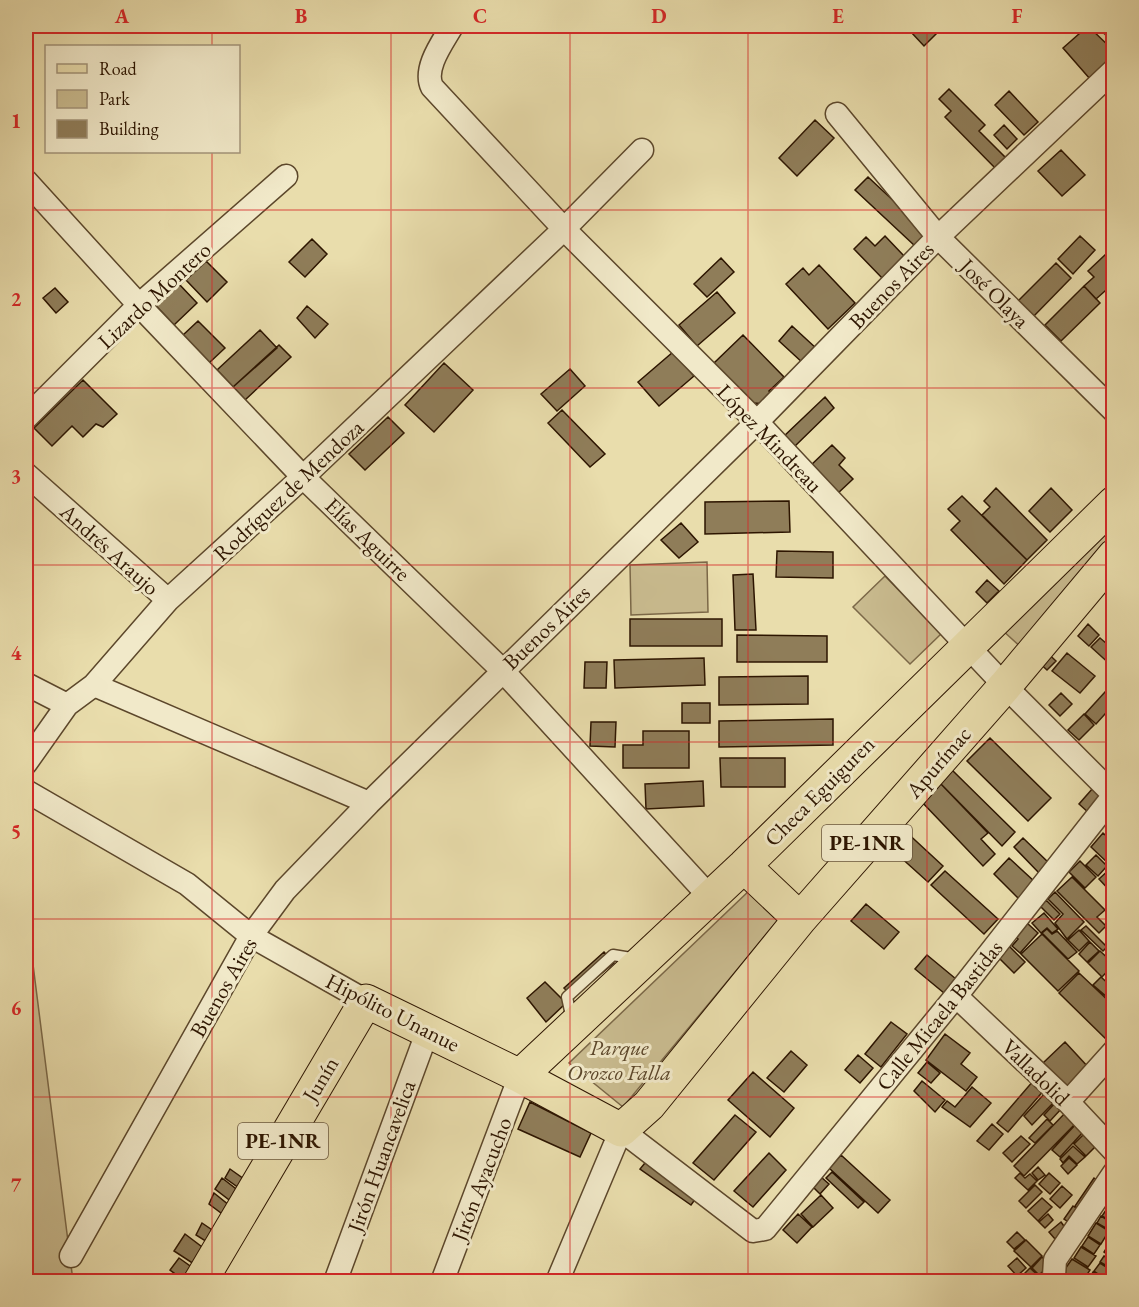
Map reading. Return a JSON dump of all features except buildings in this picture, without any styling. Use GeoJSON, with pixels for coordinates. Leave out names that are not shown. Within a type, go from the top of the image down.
{"type":"FeatureCollection","features":[{"type":"Feature","properties":{"kind":"main road","name":"Checa Eguiguren"},"geometry":{"type":"LineString","coordinates":[[520,1076],[744,866],[966,645],[1113,503]]}},
{"type":"Feature","properties":{"kind":"main road","name":"Apurímac"},"geometry":{"type":"LineString","coordinates":[[621,1130],[649,1105],[800,919],[1005,686],[1113,556]]}},
{"type":"Feature","properties":{"kind":"main road"},"geometry":{"type":"LineString","coordinates":[[744,866],[800,919]]}},
{"type":"Feature","properties":{"kind":"main road","name":"Hipólito Unanue"},"geometry":{"type":"LineString","coordinates":[[366,1001],[520,1076],[621,1130]]}},
{"type":"Feature","properties":{"kind":"main road","name":"Junín"},"geometry":{"type":"LineString","coordinates":[[200,1281],[366,1001]]}},
{"type":"Feature","properties":{"kind":"street","name":"López Mindreau"},"geometry":{"type":"LineString","coordinates":[[453,26],[430,70],[429,80],[432,87],[564,229],[757,422],[1005,686],[1113,795]]}},
{"type":"Feature","properties":{"kind":"street","name":"Buenos Aires"},"geometry":{"type":"LineString","coordinates":[[71,1256],[250,936],[285,890],[502,670],[757,422],[938,237],[1113,70]]}},
{"type":"Feature","properties":{"kind":"street","name":"José Olaya"},"geometry":{"type":"LineString","coordinates":[[837,114],[938,237],[1113,411]]}},
{"type":"Feature","properties":{"kind":"street","name":"Rodríguez de Mendoza"},"geometry":{"type":"LineString","coordinates":[[26,763],[67,705],[94,685],[168,600],[303,477],[564,229],[642,150]]}},
{"type":"Feature","properties":{"kind":"street","name":"Lizardo Montero"},"geometry":{"type":"LineString","coordinates":[[26,418],[139,305],[286,176]]}},
{"type":"Feature","properties":{"kind":"street","name":"Elías Aguirre"},"geometry":{"type":"LineString","coordinates":[[26,181],[139,305],[303,477],[502,670],[710,897]]}},
{"type":"Feature","properties":{"kind":"street","name":"Andrés Araujo"},"geometry":{"type":"LineString","coordinates":[[26,474],[168,600]]}},
{"type":"Feature","properties":{"kind":"street"},"geometry":{"type":"LineString","coordinates":[[26,684],[67,705]]}},
{"type":"Feature","properties":{"kind":"street"},"geometry":{"type":"LineString","coordinates":[[94,685],[369,803]]}},
{"type":"Feature","properties":{"kind":"street","name":"Hipólito Unanue"},"geometry":{"type":"LineString","coordinates":[[26,791],[187,884],[250,936],[366,1001]]}},
{"type":"Feature","properties":{"kind":"street","name":"Calle Micaela Bastidas"},"geometry":{"type":"LineString","coordinates":[[760,1231],[765,1229],[956,996],[1113,795]]}},
{"type":"Feature","properties":{"kind":"street","name":"Valladolid"},"geometry":{"type":"LineString","coordinates":[[956,996],[1068,1102],[1113,1151]]}},
{"type":"Feature","properties":{"kind":"street","name":"Jirón Huancavelica"},"geometry":{"type":"LineString","coordinates":[[335,1281],[428,1030]]}},
{"type":"Feature","properties":{"kind":"street"},"geometry":{"type":"LineString","coordinates":[[1068,1102],[1113,1051]]}},
{"type":"Feature","properties":{"kind":"street","name":"Jirón Ayacucho"},"geometry":{"type":"LineString","coordinates":[[442,1281],[520,1076]]}},
{"type":"Feature","properties":{"kind":"street"},"geometry":{"type":"LineString","coordinates":[[557,1281],[621,1130]]}},
{"type":"Feature","properties":{"kind":"street","name":"Hipólito Unanue"},"geometry":{"type":"LineString","coordinates":[[621,1130],[753,1231],[760,1231]]}},
{"type":"Feature","properties":{"kind":"street"},"geometry":{"type":"LineString","coordinates":[[1058,1281],[1054,1276],[1055,1260],[1113,1173]]}},
{"type":"Feature","properties":{"kind":"green space"},"geometry":{"type":"Polygon","coordinates":[[[1113,515],[1113,539],[1023,649],[1001,629],[1113,515]]]}},
{"type":"Feature","properties":{"kind":"green space"},"geometry":{"type":"Polygon","coordinates":[[[707,562],[708,612],[631,615],[630,565],[707,562]]]}},
{"type":"Feature","properties":{"kind":"green space"},"geometry":{"type":"Polygon","coordinates":[[[885,576],[941,634],[910,664],[853,607],[885,576]]]}},
{"type":"Feature","properties":{"kind":"green space","name":"Parque Orozco Falla"},"geometry":{"type":"Polygon","coordinates":[[[752,888],[784,913],[623,1107],[569,1063],[752,888]]]}},
{"type":"Feature","properties":{"kind":"green space"},"geometry":{"type":"Polygon","coordinates":[[[26,909],[73,1281],[26,1281],[26,909]]]}}]}
